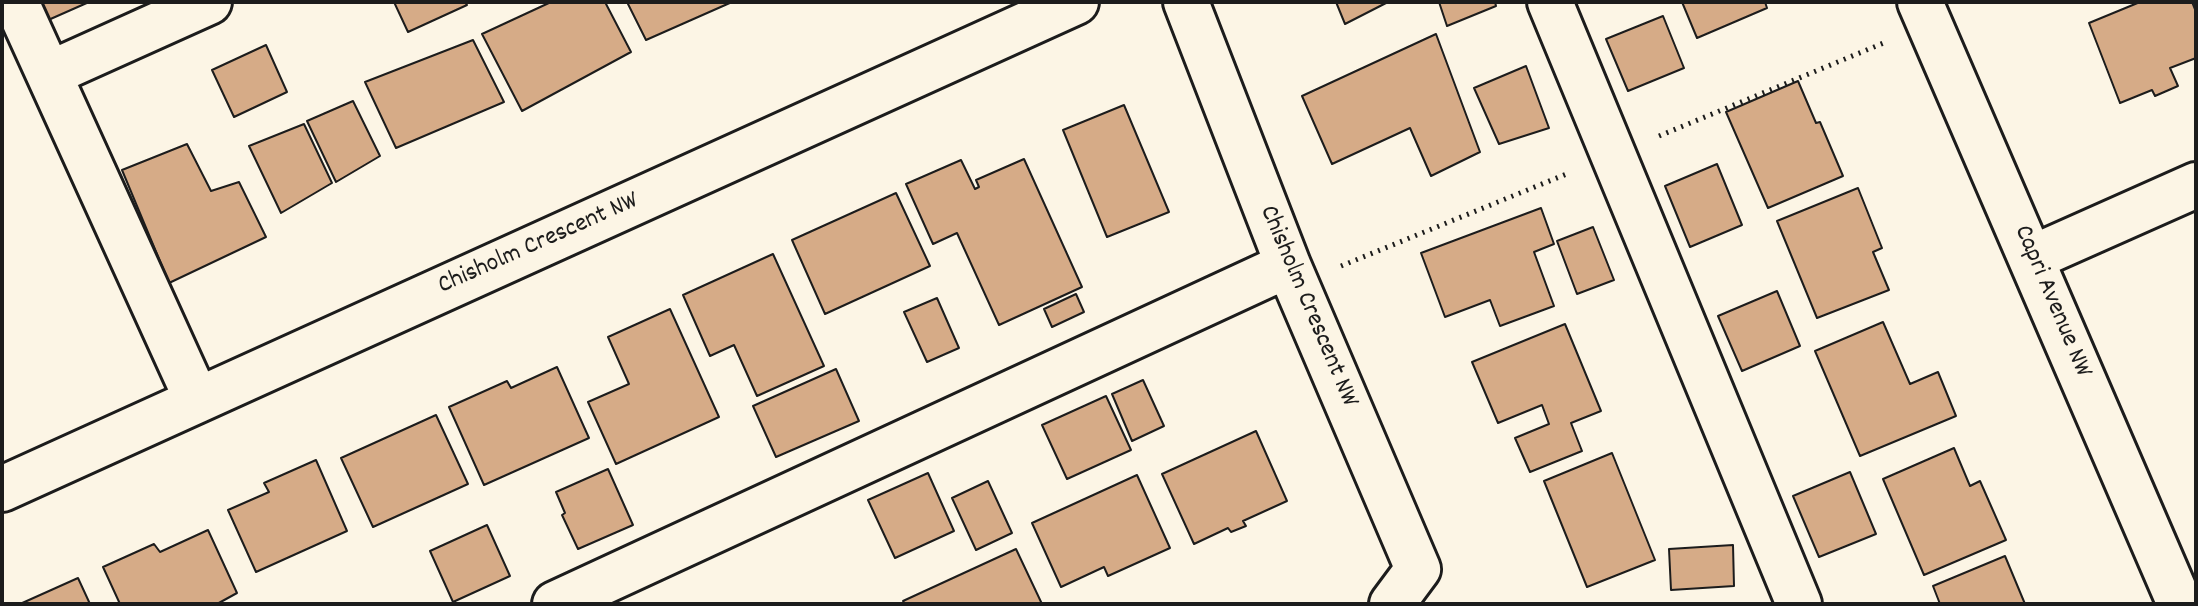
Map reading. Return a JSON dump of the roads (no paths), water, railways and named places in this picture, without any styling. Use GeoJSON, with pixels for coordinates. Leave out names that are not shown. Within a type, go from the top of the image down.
{"type":"FeatureCollection","features":[{"type":"Feature","properties":{"kind":"street"},"geometry":{"type":"LineString","coordinates":[[16,2],[197,400]]}},
{"type":"Feature","properties":{"kind":"street"},"geometry":{"type":"LineString","coordinates":[[49,74],[209,2]]}},
{"type":"Feature","properties":{"kind":"street","name":"Chisholm Crescent NW"},"geometry":{"type":"LineString","coordinates":[[2,489],[1076,2]]}},
{"type":"Feature","properties":{"kind":"street","name":"Chisholm Crescent NW"},"geometry":{"type":"LineString","coordinates":[[1186,2],[1288,265],[1418,569],[1392,604]]}},
{"type":"Feature","properties":{"kind":"street"},"geometry":{"type":"LineString","coordinates":[[1550,2],[1799,604]]}},
{"type":"Feature","properties":{"kind":"street","name":"Capri Avenue NW"},"geometry":{"type":"LineString","coordinates":[[1920,2],[2180,604]]}},
{"type":"Feature","properties":{"kind":"street"},"geometry":{"type":"LineString","coordinates":[[2032,258],[2196,185]]}},
{"type":"Feature","properties":{"kind":"street"},"geometry":{"type":"LineString","coordinates":[[555,604],[1288,265]]}}]}
